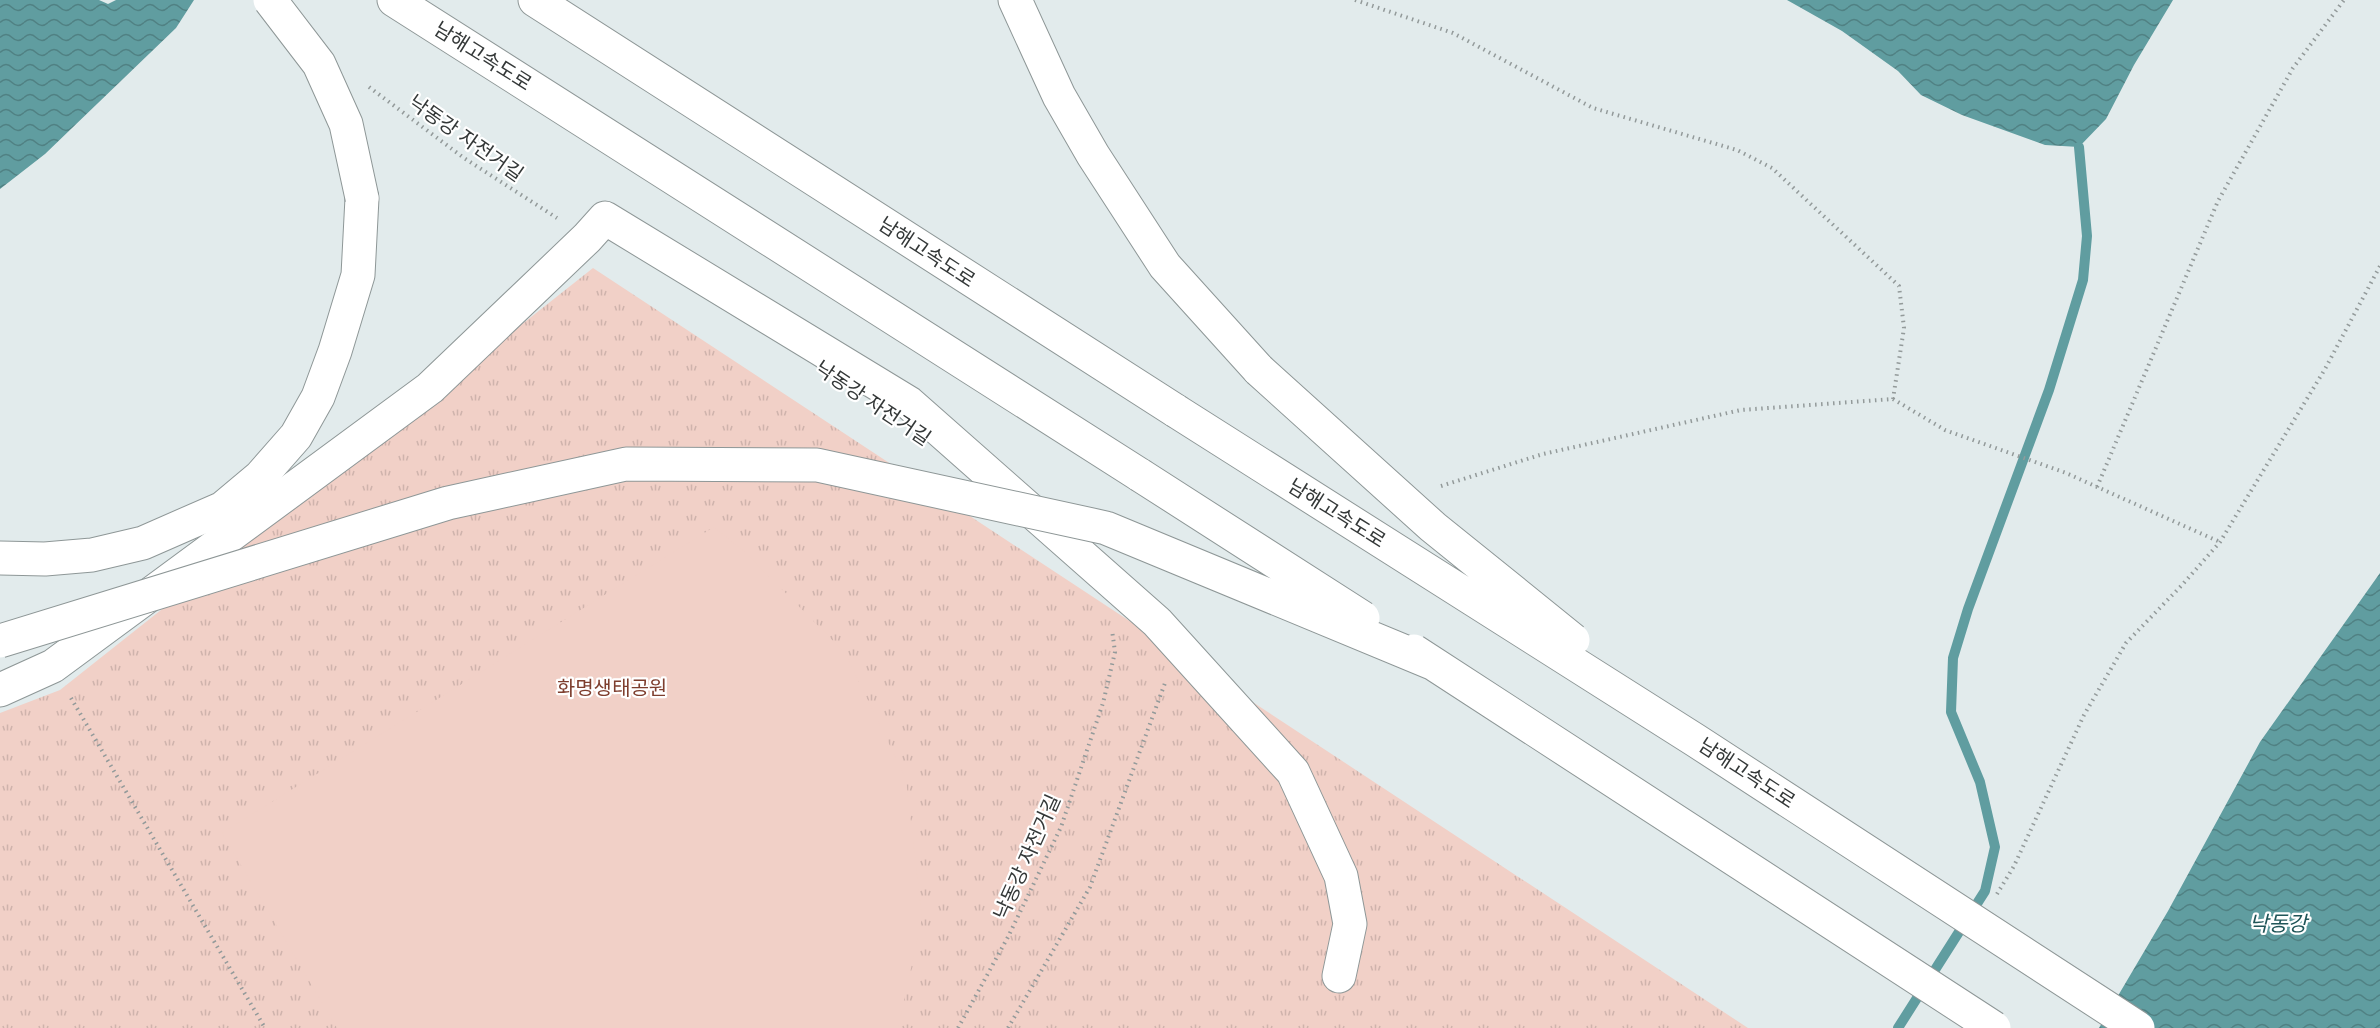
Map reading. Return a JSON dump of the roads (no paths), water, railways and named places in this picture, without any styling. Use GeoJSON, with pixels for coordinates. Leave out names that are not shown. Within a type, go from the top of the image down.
{"type":"FeatureCollection","features":[{"type":"Feature","properties":{"kind":"main road"},"geometry":{"type":"LineString","coordinates":[[0,558],[45,559],[92,555],[143,543],[223,508],[260,477],[296,435],[318,397],[336,351],[358,275],[362,198],[346,124],[319,64],[270,0]]}},
{"type":"Feature","properties":{"kind":"main road","name":"남해고속도로"},"geometry":{"type":"LineString","coordinates":[[394,0],[1432,663],[1994,1028]]}},
{"type":"Feature","properties":{"kind":"main road","name":"남해고속도로"},"geometry":{"type":"LineString","coordinates":[[535,0],[1695,740],[2138,1028]]}},
{"type":"Feature","properties":{"kind":"main road"},"geometry":{"type":"LineString","coordinates":[[1015,0],[1059,96],[1093,155],[1165,266],[1207,314],[1259,370],[1432,527],[1695,740]]}},
{"type":"Feature","properties":{"kind":"main road"},"geometry":{"type":"LineString","coordinates":[[0,690],[53,666],[430,388],[587,238],[605,218],[909,403],[1157,622],[1293,772],[1341,876],[1350,924],[1339,976]]}},
{"type":"Feature","properties":{"kind":"main road"},"geometry":{"type":"LineString","coordinates":[[0,641],[448,503],[626,464],[817,465],[1106,528],[1432,663]]}},
{"type":"Feature","properties":{"kind":"water"},"geometry":{"type":"Polygon","coordinates":[[[0,0],[99,0],[108,4],[116,0],[194,0],[176,28],[45,154],[0,189],[0,0]]]}},
{"type":"Feature","properties":{"kind":"water"},"geometry":{"type":"Polygon","coordinates":[[[1787,0],[2173,0],[2134,65],[2106,119],[2079,147],[2045,145],[1962,115],[1921,95],[1898,71],[1842,31],[1787,0]]]}},
{"type":"Feature","properties":{"kind":"water","name":"낙동강"},"geometry":{"type":"Polygon","coordinates":[[[2380,573],[2380,1028],[2099,1028],[2168,911],[2260,742],[2380,573]]]}},
{"type":"Feature","properties":{"kind":"waterway"},"geometry":{"type":"LineString","coordinates":[[1898,1028],[1985,891],[1995,847],[1980,782],[1951,712],[1953,658],[1968,609],[2049,390],[2083,280],[2087,236],[2079,147]]}},
{"type":"Feature","properties":{"kind":"park label","name":"화명생태공원"},"geometry":{"type":"Point","coordinates":[612,688]}}]}
